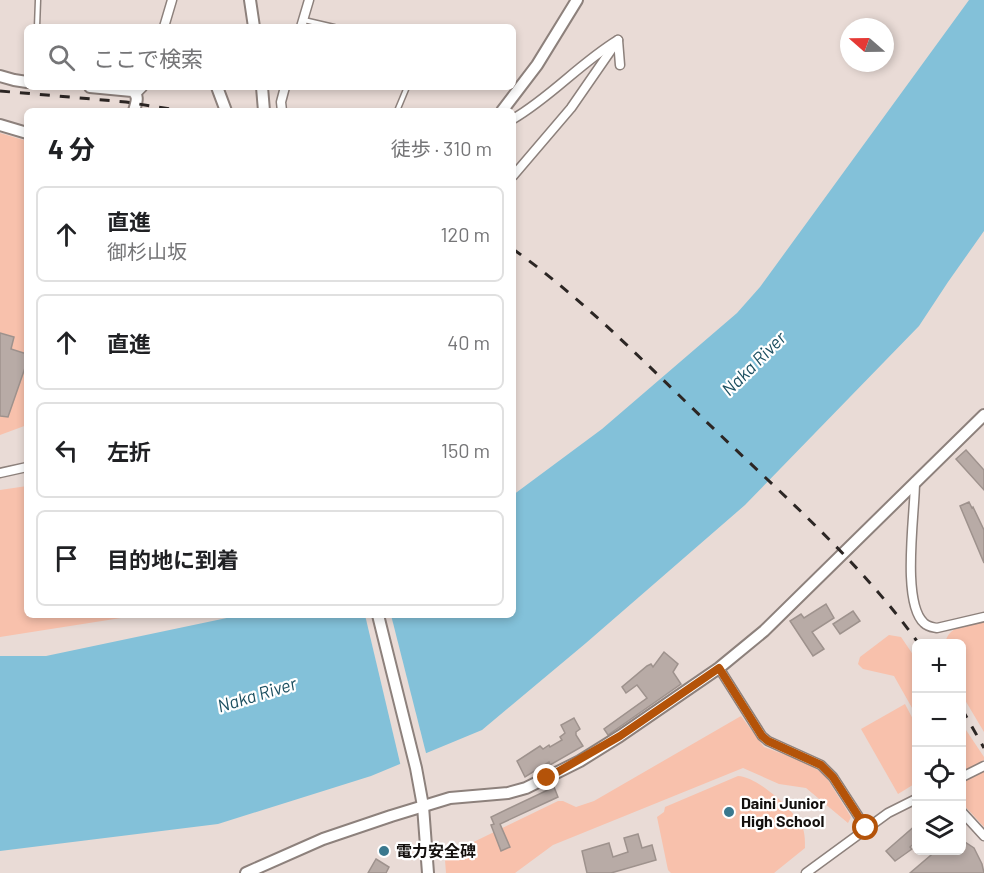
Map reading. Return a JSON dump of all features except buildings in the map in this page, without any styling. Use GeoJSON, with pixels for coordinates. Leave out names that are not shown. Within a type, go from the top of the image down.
{"type":"FeatureCollection","features":[{"type":"Feature","properties":{"kind":"street"},"geometry":{"type":"LineString","coordinates":[[165,24],[172,0]]}},
{"type":"Feature","properties":{"kind":"street"},"geometry":{"type":"LineString","coordinates":[[250,0],[254,24]]}},
{"type":"Feature","properties":{"kind":"street"},"geometry":{"type":"LineString","coordinates":[[302,23],[309,0]]}},
{"type":"Feature","properties":{"kind":"street"},"geometry":{"type":"LineString","coordinates":[[504,108],[537,65],[577,0]]}},
{"type":"Feature","properties":{"kind":"street"},"geometry":{"type":"LineString","coordinates":[[618,40],[620,65]]}},
{"type":"Feature","properties":{"kind":"street"},"geometry":{"type":"LineString","coordinates":[[516,117],[529,110],[595,54],[618,40]]}},
{"type":"Feature","properties":{"kind":"street"},"geometry":{"type":"LineString","coordinates":[[516,172],[571,108],[618,40]]}},
{"type":"Feature","properties":{"kind":"street"},"geometry":{"type":"LineString","coordinates":[[0,76],[24,81]]}},
{"type":"Feature","properties":{"kind":"street"},"geometry":{"type":"LineString","coordinates":[[122,90],[139,90],[135,108]]}},
{"type":"Feature","properties":{"kind":"street"},"geometry":{"type":"LineString","coordinates":[[218,90],[225,108]]}},
{"type":"Feature","properties":{"kind":"street"},"geometry":{"type":"LineString","coordinates":[[262,90],[264,108]]}},
{"type":"Feature","properties":{"kind":"street"},"geometry":{"type":"LineString","coordinates":[[282,108],[284,90]]}},
{"type":"Feature","properties":{"kind":"street"},"geometry":{"type":"LineString","coordinates":[[0,125],[24,132]]}},
{"type":"Feature","properties":{"kind":"street"},"geometry":{"type":"LineString","coordinates":[[246,873],[324,839],[423,806],[450,798],[508,793],[547,778],[620,736],[744,649],[791,606],[984,415]]}},
{"type":"Feature","properties":{"kind":"street"},"geometry":{"type":"LineString","coordinates":[[0,473],[24,467]]}},
{"type":"Feature","properties":{"kind":"street"},"geometry":{"type":"LineString","coordinates":[[915,482],[911,536],[912,581],[914,602],[921,620],[929,627],[937,627],[984,617]]}},
{"type":"Feature","properties":{"kind":"street"},"geometry":{"type":"LineString","coordinates":[[379,618],[416,768],[423,806],[428,873]]}},
{"type":"Feature","properties":{"kind":"street"},"geometry":{"type":"LineString","coordinates":[[719,668],[762,736],[768,741],[821,765],[833,777],[866,828]]}},
{"type":"Feature","properties":{"kind":"street"},"geometry":{"type":"LineString","coordinates":[[966,775],[984,765]]}},
{"type":"Feature","properties":{"kind":"street"},"geometry":{"type":"LineString","coordinates":[[806,873],[888,813],[912,801]]}},
{"type":"Feature","properties":{"kind":"street"},"geometry":{"type":"LineString","coordinates":[[966,816],[984,836]]}},
{"type":"Feature","properties":{"kind":"lane"},"geometry":{"type":"LineString","coordinates":[[37,24],[38,0]]}},
{"type":"Feature","properties":{"kind":"lane"},"geometry":{"type":"LineString","coordinates":[[398,108],[406,90]]}},
{"type":"Feature","properties":{"kind":"shaded area"},"geometry":{"type":"Polygon","coordinates":[[[0,133],[24,140],[24,426],[0,435],[0,133]]]}},
{"type":"Feature","properties":{"kind":"shaded area"},"geometry":{"type":"Polygon","coordinates":[[[24,486],[24,618],[121,618],[0,637],[0,490],[24,486]]]}},
{"type":"Feature","properties":{"kind":"shaded area"},"geometry":{"type":"Polygon","coordinates":[[[984,622],[984,732],[966,702],[966,639],[946,639],[955,629],[984,622]]]}},
{"type":"Feature","properties":{"kind":"shaded area"},"geometry":{"type":"Polygon","coordinates":[[[889,635],[901,637],[912,653],[912,708],[894,676],[863,669],[858,664],[860,657],[889,635]]]}},
{"type":"Feature","properties":{"kind":"shaded area"},"geometry":{"type":"Polygon","coordinates":[[[905,704],[912,717],[912,785],[898,794],[861,729],[905,704]]]}},
{"type":"Feature","properties":{"kind":"shaded area"},"geometry":{"type":"Polygon","coordinates":[[[741,716],[764,747],[807,763],[825,775],[851,817],[848,823],[806,788],[779,784],[743,768],[553,845],[515,873],[446,873],[445,860],[451,853],[558,801],[576,807],[594,801],[741,716]]]}},
{"type":"Feature","properties":{"kind":"shaded area"},"geometry":{"type":"Polygon","coordinates":[[[966,730],[984,757],[984,760],[966,771],[966,730]]]}},
{"type":"Feature","properties":{"kind":"shaded area"},"geometry":{"type":"Polygon","coordinates":[[[984,771],[984,827],[966,807],[966,781],[984,771]]]}},
{"type":"Feature","properties":{"kind":"shaded area","name":"Daini Junior High School"},"geometry":{"type":"Polygon","coordinates":[[[738,776],[765,788],[784,804],[803,829],[805,848],[774,873],[671,873],[668,870],[657,817],[664,812],[665,807],[738,776]]]}},
{"type":"Feature","properties":{"kind":"water","name":"Naka River"},"geometry":{"type":"Polygon","coordinates":[[[969,0],[984,0],[984,231],[919,326],[745,505],[586,643],[482,730],[371,776],[218,824],[0,851],[0,656],[46,656],[227,618],[516,618],[516,493],[602,429],[737,313],[760,287],[969,0]]]}},
{"type":"Feature","properties":{"kind":"pier"},"geometry":{"type":"Polygon","coordinates":[[[366,618],[392,618],[427,757],[401,767],[366,618]]]}},
{"type":"Feature","properties":{"kind":"railway"},"geometry":{"type":"LineString","coordinates":[[0,91],[126,102],[164,108]]}},
{"type":"Feature","properties":{"kind":"railway"},"geometry":{"type":"LineString","coordinates":[[516,251],[592,312],[795,505],[848,558],[915,639]]}},
{"type":"Feature","properties":{"kind":"railway"},"geometry":{"type":"LineString","coordinates":[[966,716],[984,748]]}},
{"type":"Feature","properties":{"kind":"place","name":"Daini Junior High School"},"geometry":{"type":"Point","coordinates":[729,812]}},
{"type":"Feature","properties":{"kind":"place","name":"電力安全碑"},"geometry":{"type":"Point","coordinates":[384,851]}},
{"type":"Feature","properties":{"kind":"route"},"geometry":{"type":"LineString","coordinates":[[547,778],[620,736],[719,668],[762,736],[768,741],[821,765],[833,777],[866,828]]}}]}
